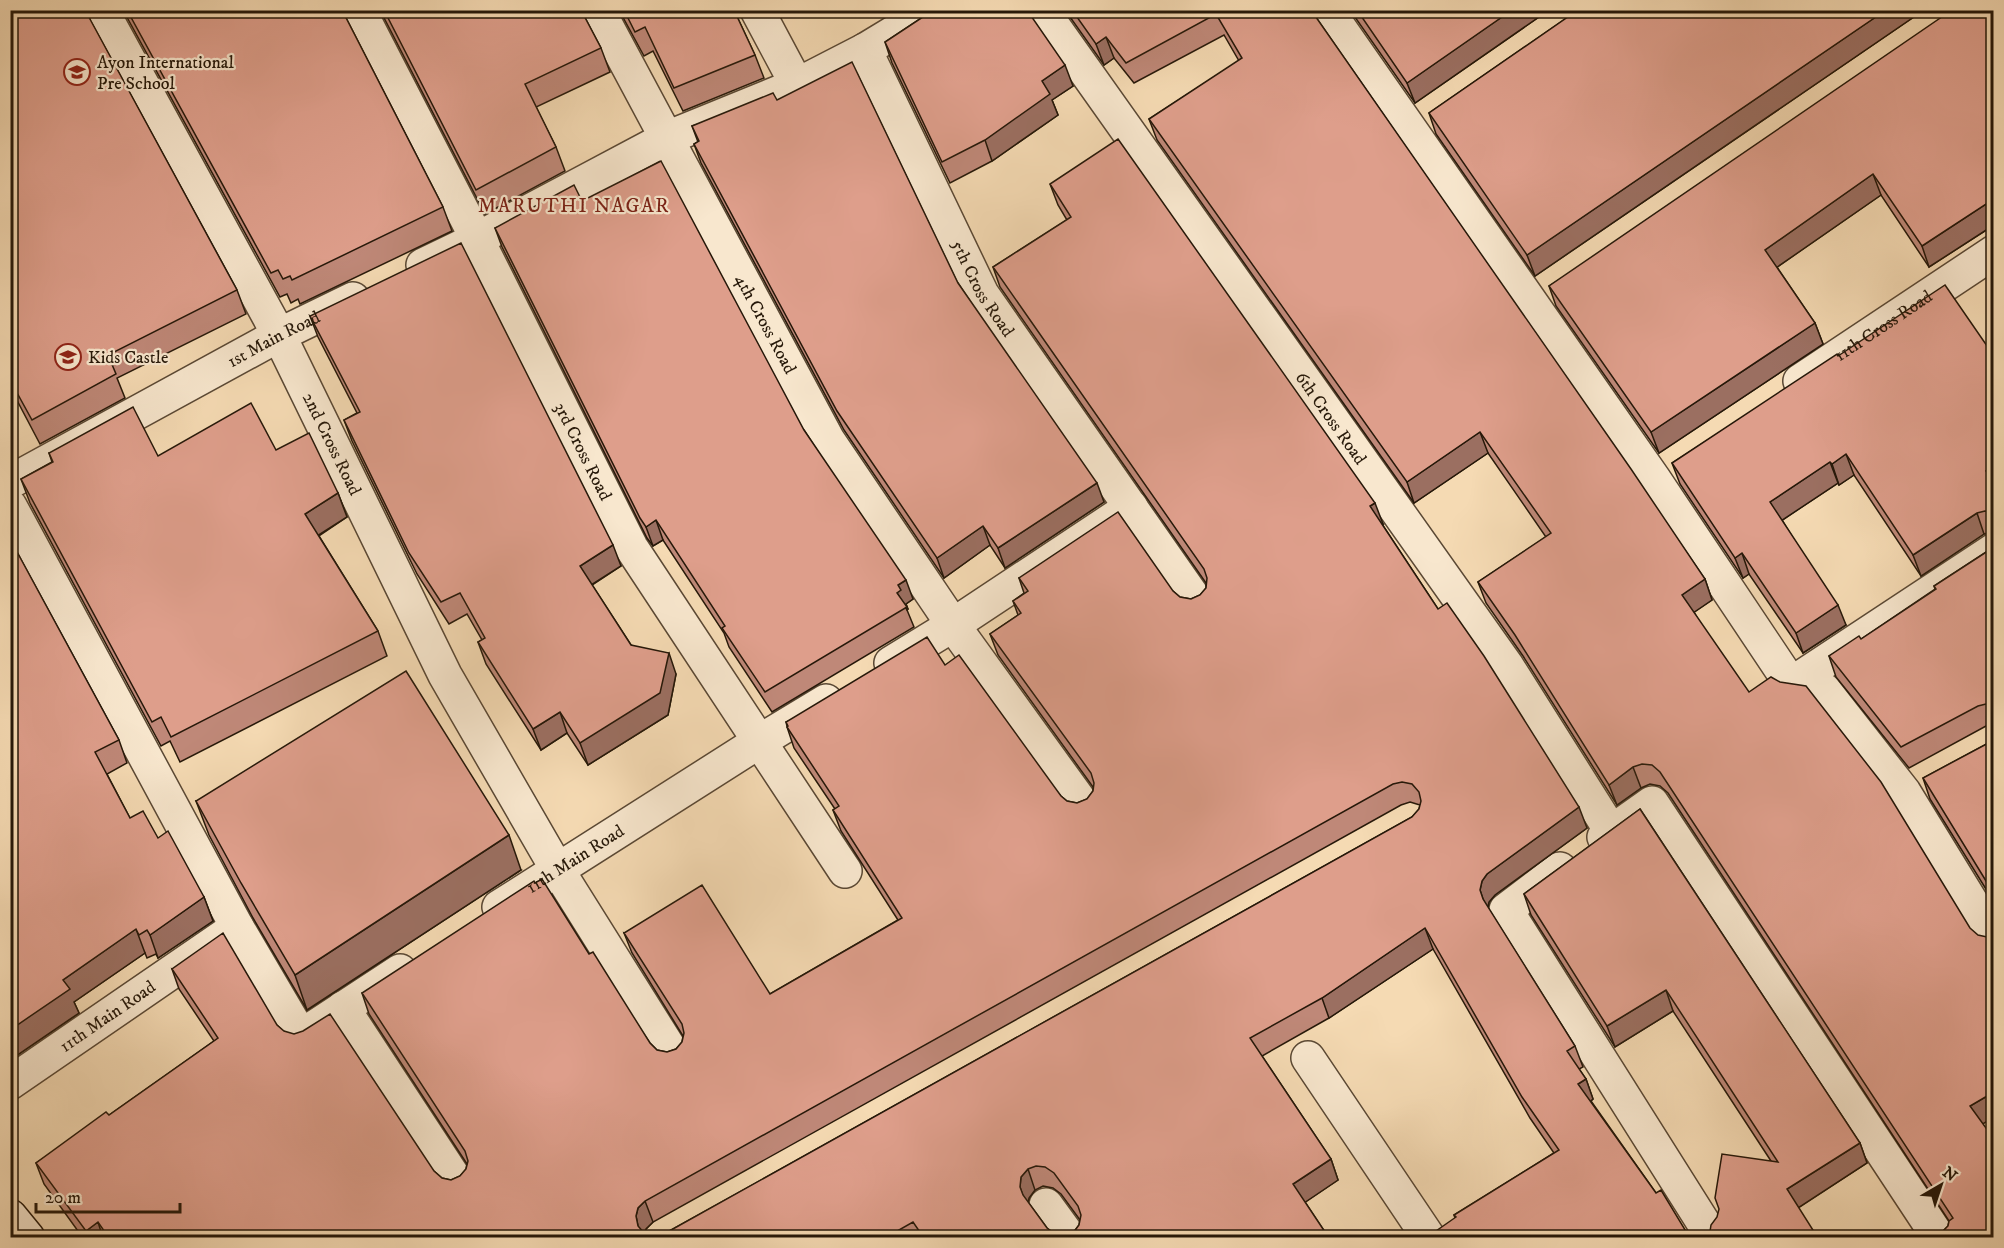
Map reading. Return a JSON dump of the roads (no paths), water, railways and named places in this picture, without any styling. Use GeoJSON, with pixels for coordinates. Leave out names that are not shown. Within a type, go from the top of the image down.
{"type":"FeatureCollection","features":[{"type":"Feature","properties":{"kind":"street","name":"3rd Cross Road"},"geometry":{"type":"LineString","coordinates":[[359,10],[631,547],[845,871]]}},
{"type":"Feature","properties":{"kind":"street","name":"4th Cross Road"},"geometry":{"type":"LineString","coordinates":[[598,10],[828,440],[953,625],[1083,805]]}},
{"type":"Feature","properties":{"kind":"street"},"geometry":{"type":"LineString","coordinates":[[757,10],[797,85]]}},
{"type":"Feature","properties":{"kind":"street","name":"1st Main Road"},"geometry":{"type":"LineString","coordinates":[[10,482],[279,335],[477,239],[667,138],[797,85],[865,50],[931,10]]}},
{"type":"Feature","properties":{"kind":"street","name":"6th Cross Road"},"geometry":{"type":"LineString","coordinates":[[1042,10],[1507,666],[1611,831]]}},
{"type":"Feature","properties":{"kind":"street"},"geometry":{"type":"LineString","coordinates":[[1327,10],[1420,122],[1541,294],[1654,479],[1791,684],[1824,690],[1904,792],[1994,939]]}},
{"type":"Feature","properties":{"kind":"street","name":"2nd Cross Road"},"geometry":{"type":"LineString","coordinates":[[107,20],[279,335],[445,675],[557,868],[674,1054]]}},
{"type":"Feature","properties":{"kind":"street","name":"5th Cross Road"},"geometry":{"type":"LineString","coordinates":[[865,50],[982,294],[1196,601]]}},
{"type":"Feature","properties":{"kind":"street","name":"11th Cross Road"},"geometry":{"type":"LineString","coordinates":[[1780,395],[1994,252]]}},
{"type":"Feature","properties":{"kind":"street"},"geometry":{"type":"LineString","coordinates":[[1654,479],[1683,459]]}},
{"type":"Feature","properties":{"kind":"street"},"geometry":{"type":"LineString","coordinates":[[10,506],[237,927],[301,1036],[421,958]]}},
{"type":"Feature","properties":{"kind":"street","name":"11th Main Road"},"geometry":{"type":"LineString","coordinates":[[470,926],[557,868],[760,741],[953,625],[1131,507]]}},
{"type":"Feature","properties":{"kind":"street"},"geometry":{"type":"LineString","coordinates":[[1791,684],[1994,550]]}},
{"type":"Feature","properties":{"kind":"street"},"geometry":{"type":"LineString","coordinates":[[1904,792],[1934,776]]}},
{"type":"Feature","properties":{"kind":"street"},"geometry":{"type":"LineString","coordinates":[[1708,1230],[1506,910],[1652,802],[1939,1238]]}},
{"type":"Feature","properties":{"kind":"street","name":"11th Main Road"},"geometry":{"type":"LineString","coordinates":[[10,1083],[237,927]]}},
{"type":"Feature","properties":{"kind":"street"},"geometry":{"type":"LineString","coordinates":[[343,1008],[457,1182]]}},
{"type":"Feature","properties":{"kind":"street"},"geometry":{"type":"LineString","coordinates":[[1308,1058],[1429,1238]]}},
{"type":"Feature","properties":{"kind":"street"},"geometry":{"type":"LineString","coordinates":[[1046,1205],[1070,1238]]}},
{"type":"Feature","properties":{"kind":"street"},"geometry":{"type":"LineString","coordinates":[[10,1216],[28,1238]]}},
{"type":"Feature","properties":{"kind":"place","name":"Ayon International Pre School"},"geometry":{"type":"Point","coordinates":[77,72]}},
{"type":"Feature","properties":{"kind":"place","name":"Kids Castle"},"geometry":{"type":"Point","coordinates":[68,357]}},
{"type":"Feature","properties":{"kind":"district","name":"MARUTHI NAGAR"},"geometry":{"type":"Point","coordinates":[574,205]}}]}
